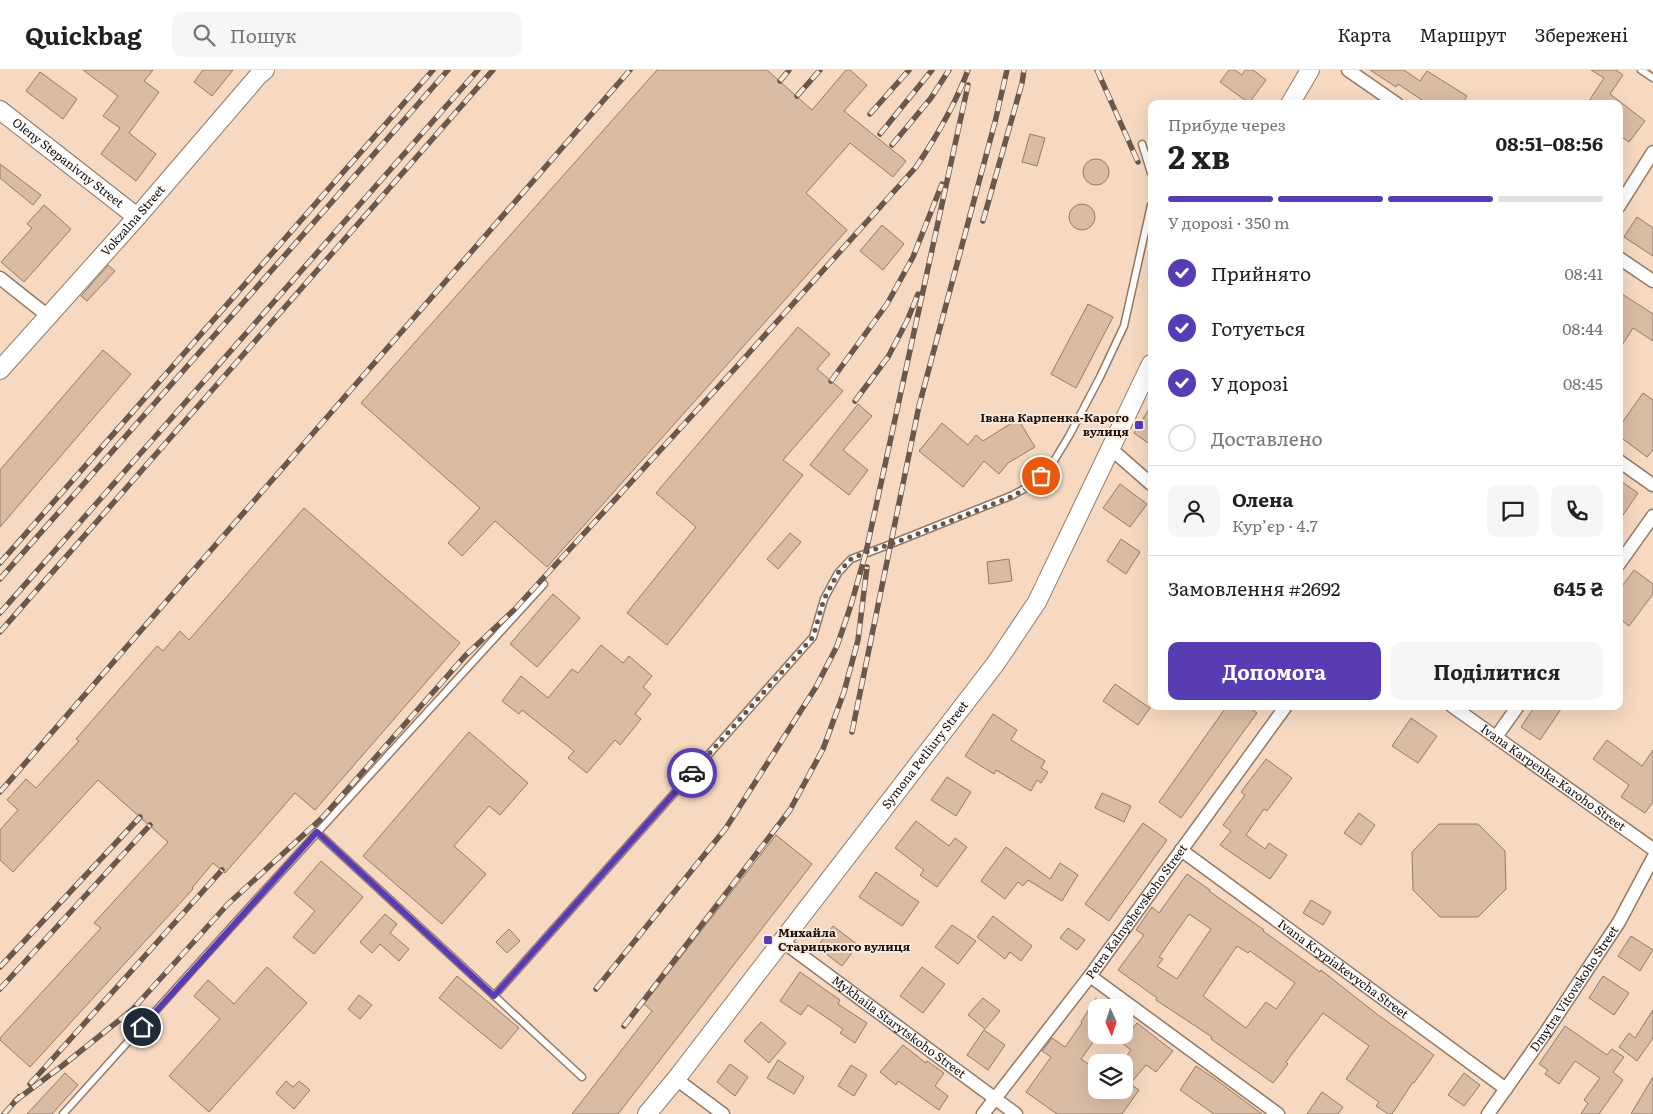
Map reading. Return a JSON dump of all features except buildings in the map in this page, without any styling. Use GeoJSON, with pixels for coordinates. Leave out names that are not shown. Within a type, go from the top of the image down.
{"type":"FeatureCollection","features":[{"type":"Feature","properties":{"kind":"main road"},"geometry":{"type":"LineString","coordinates":[[1292,100],[1310,70]]}},
{"type":"Feature","properties":{"kind":"main road","name":"Vokzalna Street"},"geometry":{"type":"LineString","coordinates":[[0,370],[137,217],[258,72]]}},
{"type":"Feature","properties":{"kind":"main road","name":"Oleny Stepanivny Street"},"geometry":{"type":"LineString","coordinates":[[0,110],[137,217]]}},
{"type":"Feature","properties":{"kind":"main road","name":"Symona Petliury Street"},"geometry":{"type":"LineString","coordinates":[[648,1114],[996,663],[1037,602],[1148,370]]}},
{"type":"Feature","properties":{"kind":"street"},"geometry":{"type":"LineString","coordinates":[[1348,70],[1391,100]]}},
{"type":"Feature","properties":{"kind":"street"},"geometry":{"type":"LineString","coordinates":[[1623,200],[1653,152]]}},
{"type":"Feature","properties":{"kind":"street"},"geometry":{"type":"LineString","coordinates":[[1623,261],[1653,281]]}},
{"type":"Feature","properties":{"kind":"street"},"geometry":{"type":"LineString","coordinates":[[0,278],[48,316]]}},
{"type":"Feature","properties":{"kind":"street"},"geometry":{"type":"LineString","coordinates":[[1110,448],[1148,481]]}},
{"type":"Feature","properties":{"kind":"street"},"geometry":{"type":"LineString","coordinates":[[1623,465],[1653,485]]}},
{"type":"Feature","properties":{"kind":"street"},"geometry":{"type":"LineString","coordinates":[[1623,558],[1653,516]]}},
{"type":"Feature","properties":{"kind":"street","name":"Petra Kalnyshevskoho Street"},"geometry":{"type":"LineString","coordinates":[[983,1114],[1090,976],[1283,710]]}},
{"type":"Feature","properties":{"kind":"street","name":"Ivana Karpenka-Karoho Street"},"geometry":{"type":"LineString","coordinates":[[1458,710],[1653,849]]}},
{"type":"Feature","properties":{"kind":"street"},"geometry":{"type":"LineString","coordinates":[[1496,737],[1515,710]]}},
{"type":"Feature","properties":{"kind":"street","name":"Ivana Krypiakevycha Street"},"geometry":{"type":"LineString","coordinates":[[1181,850],[1506,1089]]}},
{"type":"Feature","properties":{"kind":"street","name":"Dmytra Vitovskoho Street"},"geometry":{"type":"LineString","coordinates":[[1488,1114],[1546,1032],[1619,922],[1653,858]]}},
{"type":"Feature","properties":{"kind":"street","name":"Mykhaila Starytskoho Street"},"geometry":{"type":"LineString","coordinates":[[782,941],[1016,1114]]}},
{"type":"Feature","properties":{"kind":"street"},"geometry":{"type":"LineString","coordinates":[[1090,976],[1278,1114]]}},
{"type":"Feature","properties":{"kind":"street"},"geometry":{"type":"LineString","coordinates":[[676,1079],[723,1114]]}},
{"type":"Feature","properties":{"kind":"lane"},"geometry":{"type":"LineString","coordinates":[[1641,70],[1653,78]]}},
{"type":"Feature","properties":{"kind":"lane"},"geometry":{"type":"LineString","coordinates":[[1142,144],[1148,163]]}},
{"type":"Feature","properties":{"kind":"lane"},"geometry":{"type":"LineString","coordinates":[[494,996],[813,637],[824,599],[838,573],[851,559],[1013,496],[1033,484],[1049,469],[1082,411],[1124,326],[1148,218]]}},
{"type":"Feature","properties":{"kind":"lane"},"geometry":{"type":"LineString","coordinates":[[63,1114],[544,584]]}},
{"type":"Feature","properties":{"kind":"lane"},"geometry":{"type":"LineString","coordinates":[[317,832],[582,1077]]}},
{"type":"Feature","properties":{"kind":"railway"},"geometry":{"type":"LineString","coordinates":[[0,563],[433,70]]}},
{"type":"Feature","properties":{"kind":"railway"},"geometry":{"type":"LineString","coordinates":[[0,579],[448,70]]}},
{"type":"Feature","properties":{"kind":"railway"},"geometry":{"type":"LineString","coordinates":[[0,613],[478,70]]}},
{"type":"Feature","properties":{"kind":"railway"},"geometry":{"type":"LineString","coordinates":[[0,632],[493,70]]}},
{"type":"Feature","properties":{"kind":"railway"},"geometry":{"type":"LineString","coordinates":[[0,792],[630,70]]}},
{"type":"Feature","properties":{"kind":"railway"},"geometry":{"type":"LineString","coordinates":[[780,81],[789,70]]}},
{"type":"Feature","properties":{"kind":"railway"},"geometry":{"type":"LineString","coordinates":[[797,96],[820,70]]}},
{"type":"Feature","properties":{"kind":"railway"},"geometry":{"type":"LineString","coordinates":[[870,114],[909,70]]}},
{"type":"Feature","properties":{"kind":"railway"},"geometry":{"type":"LineString","coordinates":[[880,134],[932,70]]}},
{"type":"Feature","properties":{"kind":"railway"},"geometry":{"type":"LineString","coordinates":[[892,145],[931,98],[949,70]]}},
{"type":"Feature","properties":{"kind":"railway"},"geometry":{"type":"LineString","coordinates":[[15,1101],[132,1010],[228,904],[323,817],[465,656],[514,610],[916,167],[945,120],[968,70]]}},
{"type":"Feature","properties":{"kind":"railway"},"geometry":{"type":"LineString","coordinates":[[852,732],[919,406],[995,122],[1007,70]]}},
{"type":"Feature","properties":{"kind":"railway"},"geometry":{"type":"LineString","coordinates":[[983,221],[1024,70]]}},
{"type":"Feature","properties":{"kind":"railway"},"geometry":{"type":"LineString","coordinates":[[1097,70],[1138,162]]}},
{"type":"Feature","properties":{"kind":"railway"},"geometry":{"type":"LineString","coordinates":[[596,989],[726,828],[816,687],[837,646],[866,552],[968,85]]}},
{"type":"Feature","properties":{"kind":"railway"},"geometry":{"type":"LineString","coordinates":[[831,381],[887,304],[913,257],[942,184]]}},
{"type":"Feature","properties":{"kind":"railway"},"geometry":{"type":"LineString","coordinates":[[855,401],[888,357],[907,321],[918,294]]}},
{"type":"Feature","properties":{"kind":"railway"},"geometry":{"type":"LineString","coordinates":[[624,1026],[790,810],[823,749],[844,692],[858,640],[867,567]]}},
{"type":"Feature","properties":{"kind":"railway"},"geometry":{"type":"LineString","coordinates":[[0,967],[140,817]]}},
{"type":"Feature","properties":{"kind":"railway"},"geometry":{"type":"LineString","coordinates":[[0,989],[150,825]]}},
{"type":"Feature","properties":{"kind":"railway"},"geometry":{"type":"LineString","coordinates":[[30,1084],[222,870]]}},
{"type":"Feature","properties":{"kind":"railway"},"geometry":{"type":"LineString","coordinates":[[4,1114],[19,1097]]}},
{"type":"Feature","properties":{"kind":"way so far"},"geometry":{"type":"LineString","coordinates":[[692,773],[813,637],[824,599],[838,573],[851,559],[1013,496],[1033,484],[1041,476]]}},
{"type":"Feature","properties":{"kind":"place","name":"Івана Карпенка-Карого вулиця"},"geometry":{"type":"Point","coordinates":[1139,425]}},
{"type":"Feature","properties":{"kind":"place","name":"Михайла Старицького вулиця"},"geometry":{"type":"Point","coordinates":[768,940]}},
{"type":"Feature","properties":{"kind":"route"},"geometry":{"type":"LineString","coordinates":[[142,1027],[317,832],[494,996],[692,773]]}}]}
